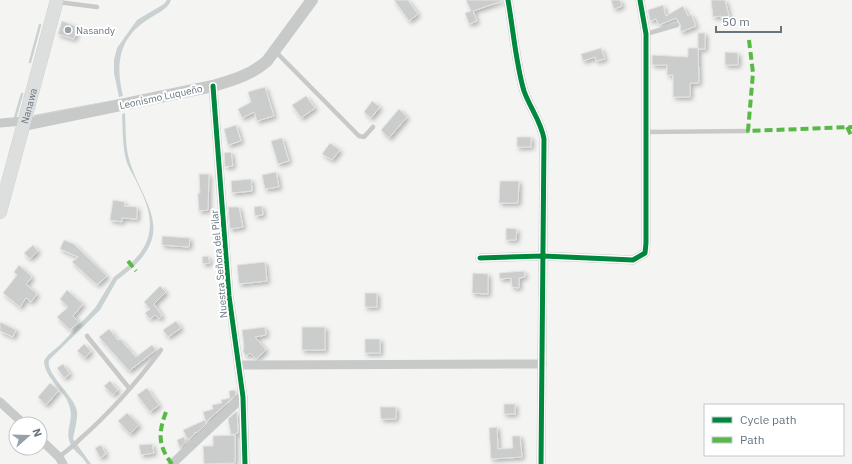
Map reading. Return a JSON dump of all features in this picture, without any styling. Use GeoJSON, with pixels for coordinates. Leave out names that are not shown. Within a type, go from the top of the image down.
{"type":"FeatureCollection","features":[{"type":"Feature","properties":{"kind":"main road","name":"Nanawa"},"geometry":{"type":"LineString","coordinates":[[0,212],[4,184],[23,123],[57,1]]}},
{"type":"Feature","properties":{"kind":"street","name":"Leonismo Luqueño"},"geometry":{"type":"LineString","coordinates":[[23,123],[213,86],[241,78],[260,68],[276,52],[312,0]]}},
{"type":"Feature","properties":{"kind":"street"},"geometry":{"type":"LineString","coordinates":[[508,0],[525,92],[543,132],[540,464]]}},
{"type":"Feature","properties":{"kind":"street"},"geometry":{"type":"LineString","coordinates":[[480,258],[543,256],[633,260],[645,253],[646,34],[640,0]]}},
{"type":"Feature","properties":{"kind":"street","name":"Nuestra Señora del Pilar"},"geometry":{"type":"LineString","coordinates":[[213,86],[229,296],[240,365],[243,397],[244,463]]}},
{"type":"Feature","properties":{"kind":"street"},"geometry":{"type":"LineString","coordinates":[[0,123],[23,123]]}},
{"type":"Feature","properties":{"kind":"street"},"geometry":{"type":"LineString","coordinates":[[240,365],[542,364]]}},
{"type":"Feature","properties":{"kind":"street"},"geometry":{"type":"LineString","coordinates":[[172,464],[243,397]]}},
{"type":"Feature","properties":{"kind":"street"},"geometry":{"type":"LineString","coordinates":[[0,402],[15,416]]}},
{"type":"Feature","properties":{"kind":"street"},"geometry":{"type":"LineString","coordinates":[[48,447],[61,460]]}},
{"type":"Feature","properties":{"kind":"lane"},"geometry":{"type":"LineString","coordinates":[[57,1],[98,7]]}},
{"type":"Feature","properties":{"kind":"lane"},"geometry":{"type":"LineString","coordinates":[[646,34],[677,25]]}},
{"type":"Feature","properties":{"kind":"lane"},"geometry":{"type":"LineString","coordinates":[[276,52],[359,136],[364,137],[372,127]]}},
{"type":"Feature","properties":{"kind":"lane"},"geometry":{"type":"LineString","coordinates":[[645,132],[748,131]]}},
{"type":"Feature","properties":{"kind":"lane"},"geometry":{"type":"LineString","coordinates":[[87,336],[129,388]]}},
{"type":"Feature","properties":{"kind":"lane"},"geometry":{"type":"LineString","coordinates":[[61,460],[68,449],[80,440],[129,388],[161,350]]}},
{"type":"Feature","properties":{"kind":"shaded area"},"geometry":{"type":"Polygon","coordinates":[[[167,0],[171,0],[168,6],[140,25],[126,42],[122,51],[119,72],[123,96],[119,97],[114,73],[114,60],[117,48],[137,20],[164,4],[167,0]]]}},
{"type":"Feature","properties":{"kind":"shaded area"},"geometry":{"type":"Polygon","coordinates":[[[118,99],[34,117],[34,115],[118,99]]]}},
{"type":"Feature","properties":{"kind":"shaded area"},"geometry":{"type":"Polygon","coordinates":[[[125,113],[126,142],[129,159],[151,213],[153,226],[152,238],[146,252],[134,266],[131,263],[145,245],[149,235],[150,226],[147,206],[125,157],[122,114],[125,113]]]}},
{"type":"Feature","properties":{"kind":"shaded area"},"geometry":{"type":"Polygon","coordinates":[[[129,265],[131,269],[117,280],[100,310],[49,360],[51,372],[75,405],[77,414],[73,439],[91,464],[87,464],[70,444],[68,435],[71,417],[70,407],[64,395],[47,372],[44,361],[48,355],[60,345],[95,308],[114,277],[129,265]]]}},
{"type":"Feature","properties":{"kind":"building"},"geometry":{"type":"Polygon","coordinates":[[[394,0],[408,0],[418,14],[409,21],[394,0]]]}},
{"type":"Feature","properties":{"kind":"building"},"geometry":{"type":"Polygon","coordinates":[[[466,0],[502,1],[473,11],[477,21],[469,24],[465,13],[471,11],[466,0]]]}},
{"type":"Feature","properties":{"kind":"building"},"geometry":{"type":"Polygon","coordinates":[[[611,0],[620,0],[622,6],[614,9],[611,0]]]}},
{"type":"Feature","properties":{"kind":"building"},"geometry":{"type":"Polygon","coordinates":[[[711,0],[725,0],[729,16],[721,18],[721,16],[713,17],[711,0]]]}},
{"type":"Feature","properties":{"kind":"building"},"geometry":{"type":"Polygon","coordinates":[[[663,5],[666,16],[683,6],[688,16],[691,14],[696,26],[681,32],[680,24],[676,18],[659,25],[656,19],[650,21],[648,10],[663,5]]]}},
{"type":"Feature","properties":{"kind":"building","name":"Nasandy"},"geometry":{"type":"Polygon","coordinates":[[[62,21],[78,27],[74,39],[58,34],[62,21]]]}},
{"type":"Feature","properties":{"kind":"building"},"geometry":{"type":"Polygon","coordinates":[[[698,33],[705,33],[705,49],[698,49],[698,33]]]}},
{"type":"Feature","properties":{"kind":"building"},"geometry":{"type":"Polygon","coordinates":[[[601,48],[605,59],[596,61],[595,57],[583,61],[581,54],[601,48]]]}},
{"type":"Feature","properties":{"kind":"building"},"geometry":{"type":"Polygon","coordinates":[[[688,48],[698,48],[699,83],[690,83],[690,97],[673,97],[673,75],[667,75],[667,65],[652,65],[652,55],[688,57],[688,48]]]}},
{"type":"Feature","properties":{"kind":"building"},"geometry":{"type":"Polygon","coordinates":[[[725,52],[738,53],[738,65],[725,65],[725,52]]]}},
{"type":"Feature","properties":{"kind":"building"},"geometry":{"type":"Polygon","coordinates":[[[265,87],[274,116],[257,121],[254,112],[242,118],[238,109],[251,102],[248,92],[265,87]]]}},
{"type":"Feature","properties":{"kind":"building"},"geometry":{"type":"Polygon","coordinates":[[[306,96],[315,108],[301,118],[292,105],[306,96]]]}},
{"type":"Feature","properties":{"kind":"building"},"geometry":{"type":"Polygon","coordinates":[[[372,101],[380,107],[371,118],[364,112],[372,101]]]}},
{"type":"Feature","properties":{"kind":"building"},"geometry":{"type":"Polygon","coordinates":[[[399,109],[407,117],[389,138],[381,130],[399,109]]]}},
{"type":"Feature","properties":{"kind":"building"},"geometry":{"type":"Polygon","coordinates":[[[236,125],[241,141],[228,145],[224,129],[236,125]]]}},
{"type":"Feature","properties":{"kind":"building"},"geometry":{"type":"Polygon","coordinates":[[[517,137],[531,137],[531,147],[517,147],[517,137]]]}},
{"type":"Feature","properties":{"kind":"building"},"geometry":{"type":"Polygon","coordinates":[[[282,138],[289,161],[278,164],[271,141],[282,138]]]}},
{"type":"Feature","properties":{"kind":"building"},"geometry":{"type":"Polygon","coordinates":[[[330,143],[340,150],[332,160],[322,154],[330,143]]]}},
{"type":"Feature","properties":{"kind":"building"},"geometry":{"type":"Polygon","coordinates":[[[231,152],[233,166],[225,167],[224,153],[231,152]]]}},
{"type":"Feature","properties":{"kind":"building"},"geometry":{"type":"Polygon","coordinates":[[[276,172],[279,187],[265,189],[262,175],[276,172]]]}},
{"type":"Feature","properties":{"kind":"building"},"geometry":{"type":"Polygon","coordinates":[[[199,174],[209,174],[208,210],[199,211],[199,174]]]}},
{"type":"Feature","properties":{"kind":"building"},"geometry":{"type":"Polygon","coordinates":[[[251,179],[252,191],[232,193],[231,181],[251,179]]]}},
{"type":"Feature","properties":{"kind":"building"},"geometry":{"type":"Polygon","coordinates":[[[500,181],[519,181],[518,203],[499,203],[500,181]]]}},
{"type":"Feature","properties":{"kind":"building"},"geometry":{"type":"Polygon","coordinates":[[[113,200],[125,202],[124,206],[137,207],[137,219],[122,218],[122,222],[110,220],[113,200]]]}},
{"type":"Feature","properties":{"kind":"building"},"geometry":{"type":"Polygon","coordinates":[[[262,206],[263,215],[255,216],[254,207],[262,206]]]}},
{"type":"Feature","properties":{"kind":"building"},"geometry":{"type":"Polygon","coordinates":[[[228,207],[239,207],[243,227],[230,229],[228,207]]]}},
{"type":"Feature","properties":{"kind":"building"},"geometry":{"type":"Polygon","coordinates":[[[506,228],[517,229],[516,240],[506,240],[506,228]]]}},
{"type":"Feature","properties":{"kind":"building"},"geometry":{"type":"Polygon","coordinates":[[[162,236],[190,238],[189,247],[162,245],[162,236]]]}},
{"type":"Feature","properties":{"kind":"building"},"geometry":{"type":"Polygon","coordinates":[[[64,240],[74,244],[107,276],[97,285],[72,262],[78,257],[60,249],[64,240]]]}},
{"type":"Feature","properties":{"kind":"building"},"geometry":{"type":"Polygon","coordinates":[[[33,245],[38,251],[30,259],[24,253],[33,245]]]}},
{"type":"Feature","properties":{"kind":"building"},"geometry":{"type":"Polygon","coordinates":[[[208,256],[210,263],[203,264],[202,257],[208,256]]]}},
{"type":"Feature","properties":{"kind":"building"},"geometry":{"type":"Polygon","coordinates":[[[265,262],[267,281],[239,284],[237,265],[265,262]]]}},
{"type":"Feature","properties":{"kind":"building"},"geometry":{"type":"Polygon","coordinates":[[[19,265],[32,277],[26,284],[37,294],[31,302],[26,298],[20,307],[3,293],[17,275],[14,272],[19,265]]]}},
{"type":"Feature","properties":{"kind":"building"},"geometry":{"type":"Polygon","coordinates":[[[524,271],[525,277],[519,278],[519,288],[512,287],[511,278],[500,279],[499,273],[524,271]]]}},
{"type":"Feature","properties":{"kind":"building"},"geometry":{"type":"Polygon","coordinates":[[[473,273],[488,274],[488,294],[472,293],[473,273]]]}},
{"type":"Feature","properties":{"kind":"building"},"geometry":{"type":"Polygon","coordinates":[[[160,286],[166,292],[154,304],[162,316],[159,319],[155,315],[150,319],[145,313],[150,309],[144,302],[160,286]]]}},
{"type":"Feature","properties":{"kind":"building"},"geometry":{"type":"Polygon","coordinates":[[[67,290],[83,304],[73,316],[79,322],[70,330],[57,317],[68,307],[60,299],[67,290]]]}},
{"type":"Feature","properties":{"kind":"building"},"geometry":{"type":"Polygon","coordinates":[[[365,293],[377,293],[377,307],[365,307],[365,293]]]}},
{"type":"Feature","properties":{"kind":"building"},"geometry":{"type":"Polygon","coordinates":[[[176,321],[181,328],[168,337],[163,330],[176,321]]]}},
{"type":"Feature","properties":{"kind":"building"},"geometry":{"type":"Polygon","coordinates":[[[0,322],[16,330],[13,337],[0,331],[0,322]]]}},
{"type":"Feature","properties":{"kind":"building"},"geometry":{"type":"Polygon","coordinates":[[[265,327],[266,335],[255,337],[266,350],[256,359],[250,353],[246,356],[243,351],[242,330],[265,327]]]}},
{"type":"Feature","properties":{"kind":"building"},"geometry":{"type":"Polygon","coordinates":[[[302,327],[325,327],[325,350],[302,350],[302,327]]]}},
{"type":"Feature","properties":{"kind":"building"},"geometry":{"type":"Polygon","coordinates":[[[109,329],[136,357],[152,345],[156,350],[129,371],[99,337],[109,329]]]}},
{"type":"Feature","properties":{"kind":"building"},"geometry":{"type":"Polygon","coordinates":[[[365,339],[380,339],[380,353],[365,353],[365,339]]]}},
{"type":"Feature","properties":{"kind":"building"},"geometry":{"type":"Polygon","coordinates":[[[84,344],[91,351],[85,358],[77,351],[84,344]]]}},
{"type":"Feature","properties":{"kind":"building"},"geometry":{"type":"Polygon","coordinates":[[[63,364],[70,374],[64,378],[57,368],[63,364]]]}},
{"type":"Feature","properties":{"kind":"building"},"geometry":{"type":"Polygon","coordinates":[[[110,381],[118,390],[113,395],[104,386],[110,381]]]}},
{"type":"Feature","properties":{"kind":"building"},"geometry":{"type":"Polygon","coordinates":[[[50,383],[59,390],[46,405],[38,397],[50,383]]]}},
{"type":"Feature","properties":{"kind":"building"},"geometry":{"type":"Polygon","coordinates":[[[147,388],[159,405],[150,412],[137,395],[147,388]]]}},
{"type":"Feature","properties":{"kind":"building"},"geometry":{"type":"Polygon","coordinates":[[[235,390],[236,395],[206,422],[203,412],[213,409],[212,405],[222,403],[221,400],[230,398],[229,391],[235,390]]]}},
{"type":"Feature","properties":{"kind":"building"},"geometry":{"type":"Polygon","coordinates":[[[504,404],[515,404],[515,414],[504,414],[504,404]]]}},
{"type":"Feature","properties":{"kind":"building"},"geometry":{"type":"Polygon","coordinates":[[[380,407],[396,407],[396,419],[381,419],[380,407]]]}},
{"type":"Feature","properties":{"kind":"building"},"geometry":{"type":"Polygon","coordinates":[[[237,411],[238,433],[231,435],[228,419],[237,411]]]}},
{"type":"Feature","properties":{"kind":"building"},"geometry":{"type":"Polygon","coordinates":[[[127,413],[139,425],[130,434],[118,421],[127,413]]]}},
{"type":"Feature","properties":{"kind":"building"},"geometry":{"type":"Polygon","coordinates":[[[205,420],[206,424],[198,432],[194,433],[195,434],[188,440],[183,430],[205,420]]]}},
{"type":"Feature","properties":{"kind":"building"},"geometry":{"type":"Polygon","coordinates":[[[497,427],[498,449],[513,448],[512,436],[520,436],[522,457],[491,459],[489,428],[497,427]]]}},
{"type":"Feature","properties":{"kind":"building"},"geometry":{"type":"Polygon","coordinates":[[[235,435],[235,463],[204,464],[203,446],[213,446],[213,436],[235,435]]]}},
{"type":"Feature","properties":{"kind":"building"},"geometry":{"type":"Polygon","coordinates":[[[184,437],[186,442],[180,448],[177,440],[184,437]]]}},
{"type":"Feature","properties":{"kind":"building"},"geometry":{"type":"Polygon","coordinates":[[[152,444],[154,453],[141,455],[139,445],[152,444]]]}},
{"type":"Feature","properties":{"kind":"building"},"geometry":{"type":"Polygon","coordinates":[[[101,445],[106,454],[100,458],[95,448],[101,445]]]}},
{"type":"Feature","properties":{"kind":"waterway"},"geometry":{"type":"LineString","coordinates":[[30,62],[40,25]]}},
{"type":"Feature","properties":{"kind":"waterway"},"geometry":{"type":"LineString","coordinates":[[15,118],[22,94]]}},
{"type":"Feature","properties":{"kind":"marked path"},"geometry":{"type":"LineString","coordinates":[[749,40],[753,73],[748,131],[852,127]]}},
{"type":"Feature","properties":{"kind":"marked path"},"geometry":{"type":"LineString","coordinates":[[847,127],[852,137]]}},
{"type":"Feature","properties":{"kind":"marked path"},"geometry":{"type":"LineString","coordinates":[[128,261],[136,271]]}},
{"type":"Feature","properties":{"kind":"marked path"},"geometry":{"type":"LineString","coordinates":[[166,412],[163,420],[161,439],[164,451],[172,464]]}},
{"type":"Feature","properties":{"kind":"cycle path"},"geometry":{"type":"LineString","coordinates":[[508,0],[521,81],[526,97],[543,132],[544,139],[541,464]]}},
{"type":"Feature","properties":{"kind":"cycle path"},"geometry":{"type":"LineString","coordinates":[[480,258],[543,256],[633,260],[645,253],[646,34],[640,0]]}},
{"type":"Feature","properties":{"kind":"cycle path"},"geometry":{"type":"LineString","coordinates":[[213,86],[229,296],[243,397],[245,464]]}},
{"type":"Feature","properties":{"kind":"place","name":"Nasandy"},"geometry":{"type":"Point","coordinates":[68,30]}}]}
